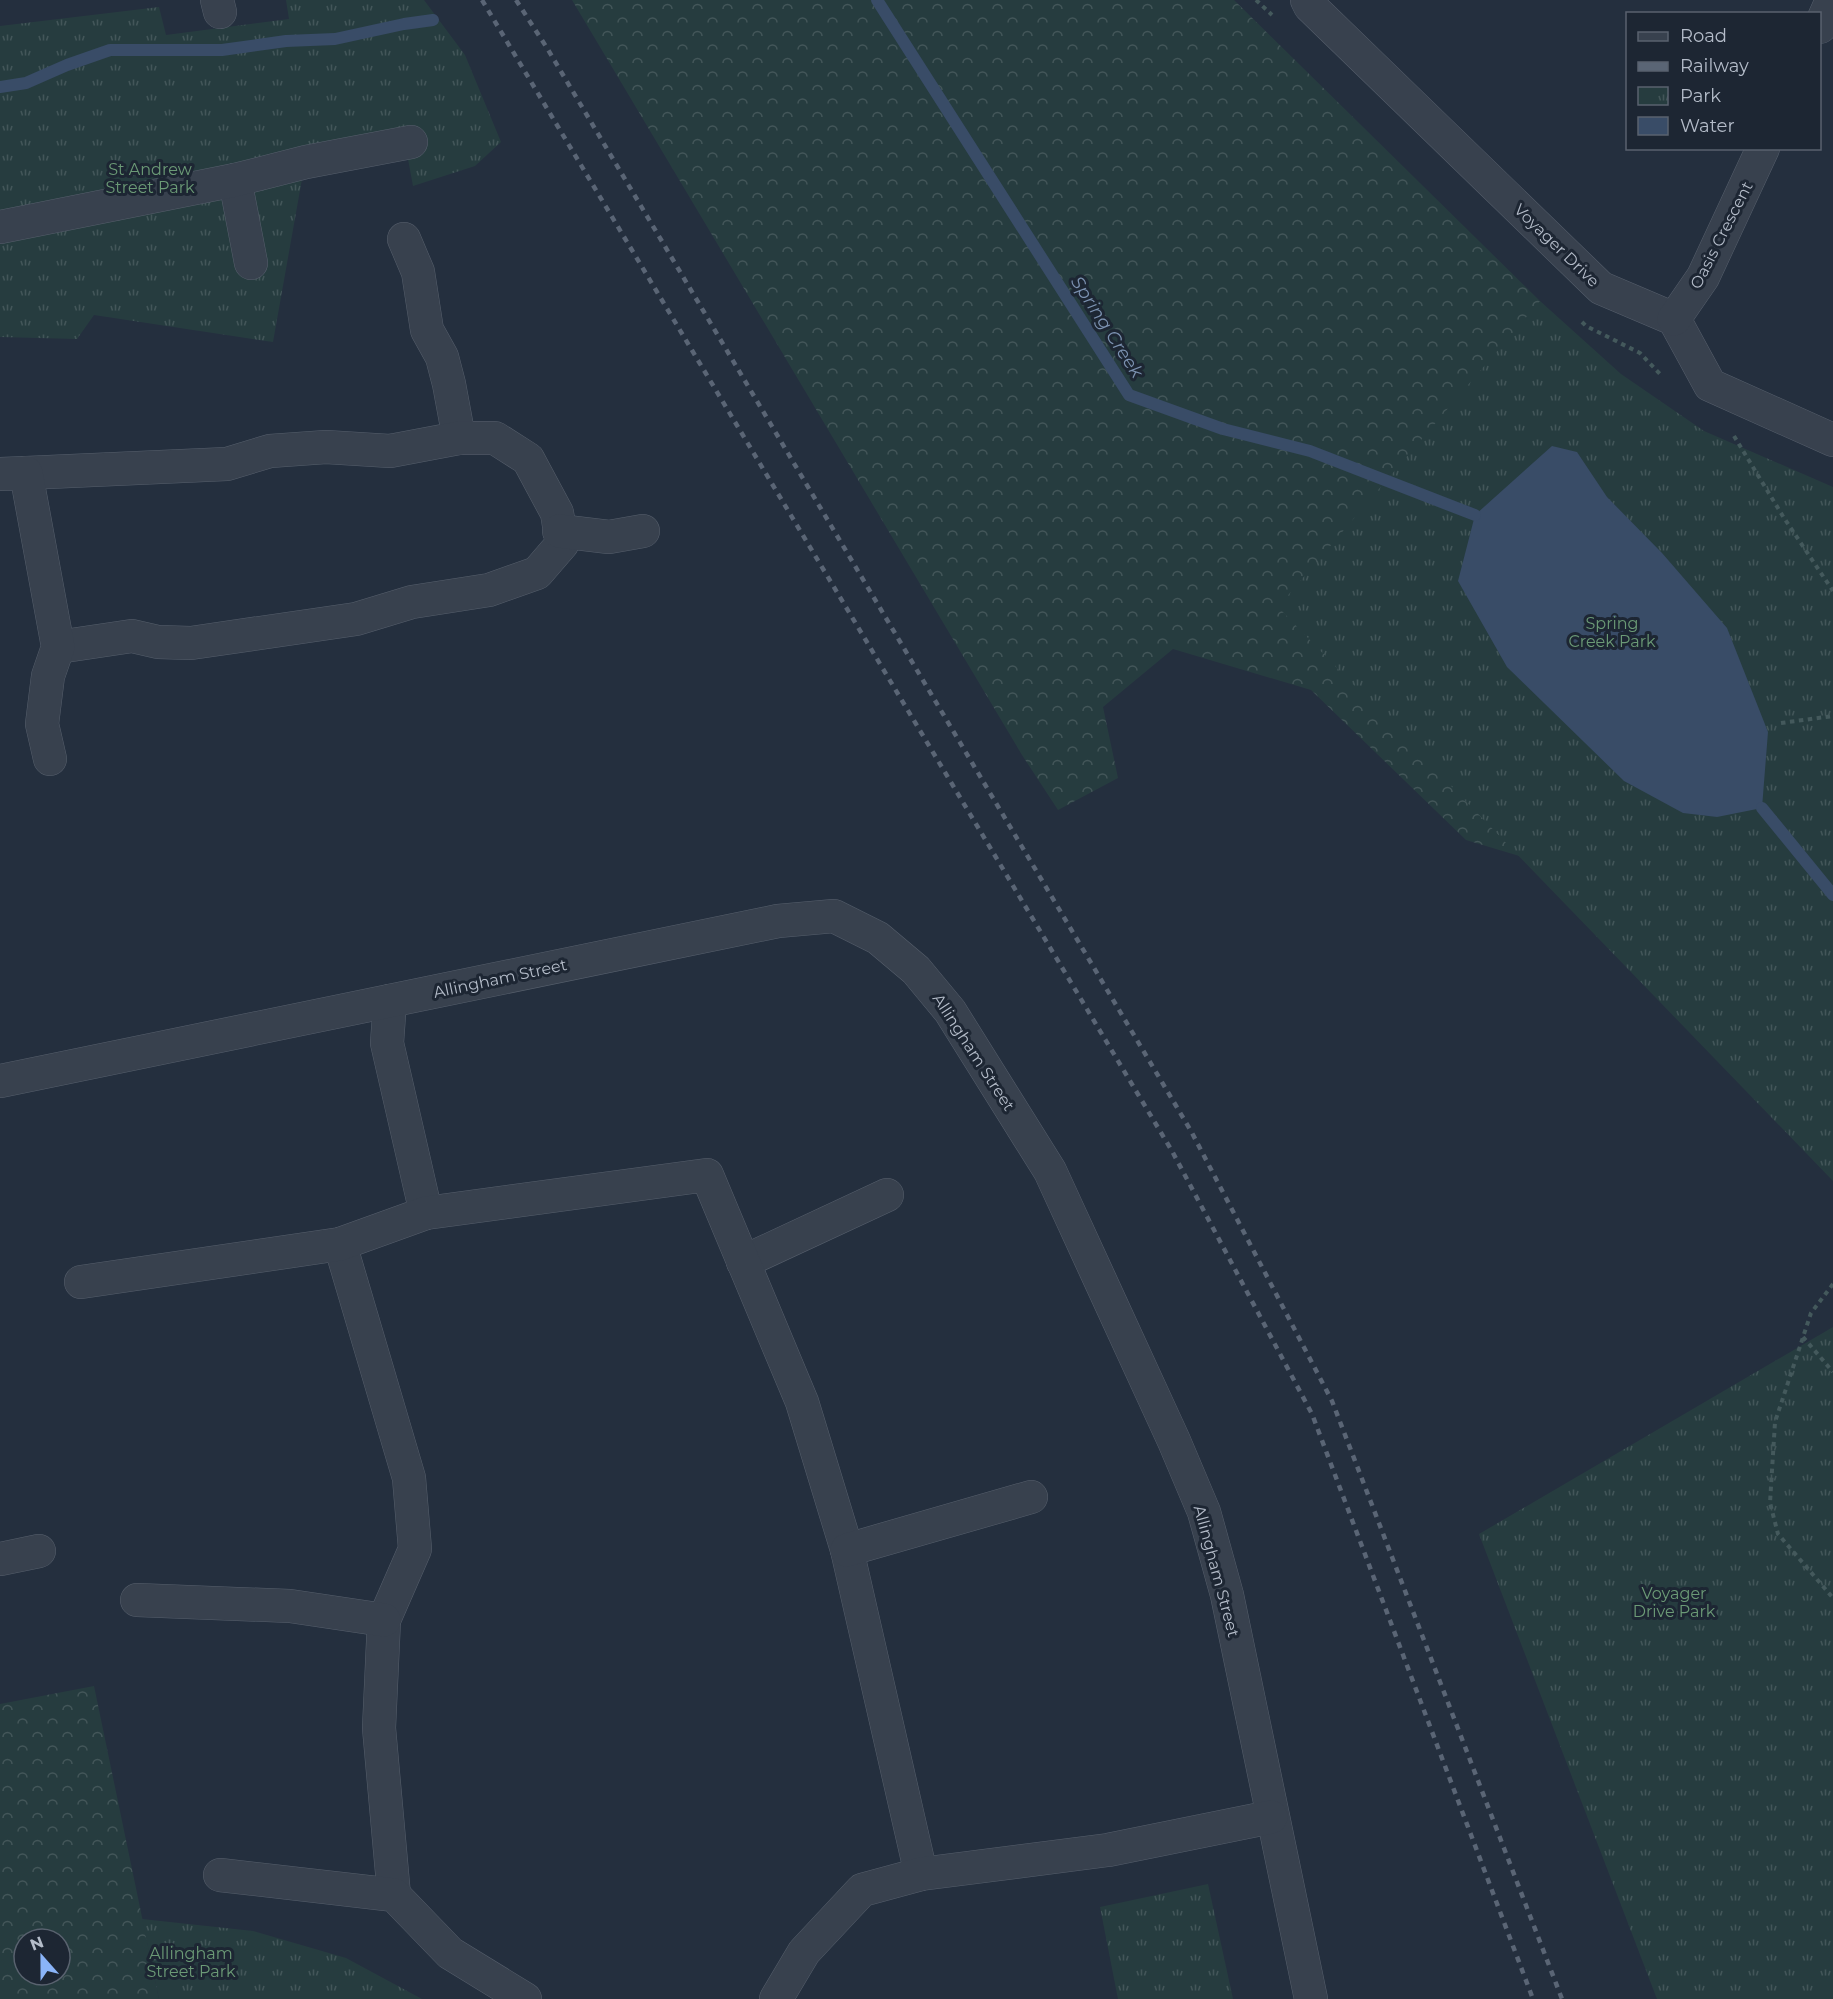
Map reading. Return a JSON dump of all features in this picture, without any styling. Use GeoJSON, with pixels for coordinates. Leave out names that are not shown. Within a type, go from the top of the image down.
{"type":"FeatureCollection","features":[{"type":"Feature","properties":{"kind":"street","name":"Voyager Drive"},"geometry":{"type":"LineString","coordinates":[[1307,0],[1310,6],[1601,288],[1674,319]]}},
{"type":"Feature","properties":{"kind":"street"},"geometry":{"type":"LineString","coordinates":[[1821,25],[1832,0]]}},
{"type":"Feature","properties":{"kind":"street"},"geometry":{"type":"LineString","coordinates":[[0,227],[411,142]]}},
{"type":"Feature","properties":{"kind":"street","name":"Oasis Crescent"},"geometry":{"type":"LineString","coordinates":[[1674,319],[1704,277],[1762,150]]}},
{"type":"Feature","properties":{"kind":"street"},"geometry":{"type":"LineString","coordinates":[[235,180],[251,263]]}},
{"type":"Feature","properties":{"kind":"street"},"geometry":{"type":"LineString","coordinates":[[404,239],[418,272],[427,330],[442,357],[450,384],[459,438]]}},
{"type":"Feature","properties":{"kind":"street"},"geometry":{"type":"LineString","coordinates":[[1674,319],[1710,385],[1833,440]]}},
{"type":"Feature","properties":{"kind":"street"},"geometry":{"type":"LineString","coordinates":[[50,759],[42,724],[48,676],[58,647],[13,473],[227,464],[270,451],[326,447],[390,451],[459,438],[495,438],[528,459],[557,513],[562,544],[537,573],[489,590],[412,602],[356,619],[191,643],[158,642],[132,636],[58,647]]}},
{"type":"Feature","properties":{"kind":"street"},"geometry":{"type":"LineString","coordinates":[[559,531],[609,537],[643,531]]}},
{"type":"Feature","properties":{"kind":"street","name":"Allingham Street"},"geometry":{"type":"LineString","coordinates":[[0,1081],[778,921],[834,916],[878,938],[916,970],[950,1011],[1050,1171],[1174,1441],[1204,1512],[1227,1595],[1271,1816],[1311,1999]]}},
{"type":"Feature","properties":{"kind":"street"},"geometry":{"type":"LineString","coordinates":[[390,1001],[387,1043],[426,1213]]}},
{"type":"Feature","properties":{"kind":"street"},"geometry":{"type":"LineString","coordinates":[[81,1282],[340,1245],[426,1213],[707,1175],[802,1402],[847,1550],[921,1874]]}},
{"type":"Feature","properties":{"kind":"street"},"geometry":{"type":"LineString","coordinates":[[743,1262],[887,1195]]}},
{"type":"Feature","properties":{"kind":"street"},"geometry":{"type":"LineString","coordinates":[[340,1245],[409,1478],[415,1549],[384,1620],[379,1728],[394,1895],[450,1953],[525,1999]]}},
{"type":"Feature","properties":{"kind":"street"},"geometry":{"type":"LineString","coordinates":[[847,1550],[1031,1497]]}},
{"type":"Feature","properties":{"kind":"street"},"geometry":{"type":"LineString","coordinates":[[0,1559],[39,1551]]}},
{"type":"Feature","properties":{"kind":"street"},"geometry":{"type":"LineString","coordinates":[[137,1600],[290,1606],[384,1620]]}},
{"type":"Feature","properties":{"kind":"street"},"geometry":{"type":"LineString","coordinates":[[776,1999],[804,1952],[862,1890],[921,1874],[1108,1850],[1271,1816]]}},
{"type":"Feature","properties":{"kind":"street"},"geometry":{"type":"LineString","coordinates":[[220,1875],[394,1895]]}},
{"type":"Feature","properties":{"kind":"path"},"geometry":{"type":"LineString","coordinates":[[1733,435],[1784,518],[1833,591]]}},
{"type":"Feature","properties":{"kind":"path"},"geometry":{"type":"LineString","coordinates":[[1781,723],[1833,716]]}},
{"type":"Feature","properties":{"kind":"path"},"geometry":{"type":"LineString","coordinates":[[1833,1284],[1811,1313],[1775,1422],[1770,1503],[1778,1534],[1833,1598]]}},
{"type":"Feature","properties":{"kind":"path"},"geometry":{"type":"LineString","coordinates":[[1803,1336],[1833,1372]]}},
{"type":"Feature","properties":{"kind":"green space","name":"St Andrew Street Park"},"geometry":{"type":"Polygon","coordinates":[[[286,0],[424,0],[465,55],[501,142],[475,166],[413,186],[408,159],[302,179],[273,342],[94,315],[77,339],[0,337],[0,26],[159,7],[166,35],[289,19],[286,0]]]}},
{"type":"Feature","properties":{"kind":"green space"},"geometry":{"type":"Polygon","coordinates":[[[572,0],[1234,0],[1540,301],[1622,887],[1466,840],[1311,690],[1173,649],[1103,707],[1118,778],[1058,810],[1022,755],[572,0]]]}},
{"type":"Feature","properties":{"kind":"green space","name":"Spring Creek Park"},"geometry":{"type":"Polygon","coordinates":[[[1540,301],[1621,374],[1704,431],[1833,487],[1833,1181],[1278,607],[1540,301]]]}},
{"type":"Feature","properties":{"kind":"green space","name":"Voyager Drive Park"},"geometry":{"type":"Polygon","coordinates":[[[1833,1327],[1833,1999],[1657,1999],[1479,1534],[1833,1327]]]}},
{"type":"Feature","properties":{"kind":"green space"},"geometry":{"type":"Polygon","coordinates":[[[94,1686],[159,1999],[0,1999],[0,1704],[94,1686]]]}},
{"type":"Feature","properties":{"kind":"green space"},"geometry":{"type":"Polygon","coordinates":[[[1208,1884],[1233,1999],[1118,1999],[1100,1907],[1208,1884]]]}},
{"type":"Feature","properties":{"kind":"green space","name":"Allingham Street Park"},"geometry":{"type":"Polygon","coordinates":[[[142,1919],[253,1931],[346,1958],[422,1999],[159,1999],[142,1919]]]}},
{"type":"Feature","properties":{"kind":"water"},"geometry":{"type":"Polygon","coordinates":[[[1552,446],[1577,452],[1607,497],[1662,553],[1727,628],[1768,732],[1762,808],[1717,817],[1683,813],[1624,781],[1507,667],[1458,581],[1475,515],[1552,446]]]}},
{"type":"Feature","properties":{"kind":"waterway","name":"Spring Creek"},"geometry":{"type":"LineString","coordinates":[[877,0],[1129,395],[1223,429],[1310,451],[1475,515]]}},
{"type":"Feature","properties":{"kind":"waterway"},"geometry":{"type":"LineString","coordinates":[[0,87],[26,83],[110,50],[222,50],[286,41],[335,39],[433,20]]}},
{"type":"Feature","properties":{"kind":"waterway","name":"Spring Creek"},"geometry":{"type":"LineString","coordinates":[[1762,808],[1833,895]]}},
{"type":"Feature","properties":{"kind":"railway"},"geometry":{"type":"LineString","coordinates":[[482,0],[1172,1151],[1312,1414],[1533,1999]]}},
{"type":"Feature","properties":{"kind":"railway"},"geometry":{"type":"LineString","coordinates":[[516,0],[547,48],[1191,1131],[1332,1401],[1562,1999]]}}]}
